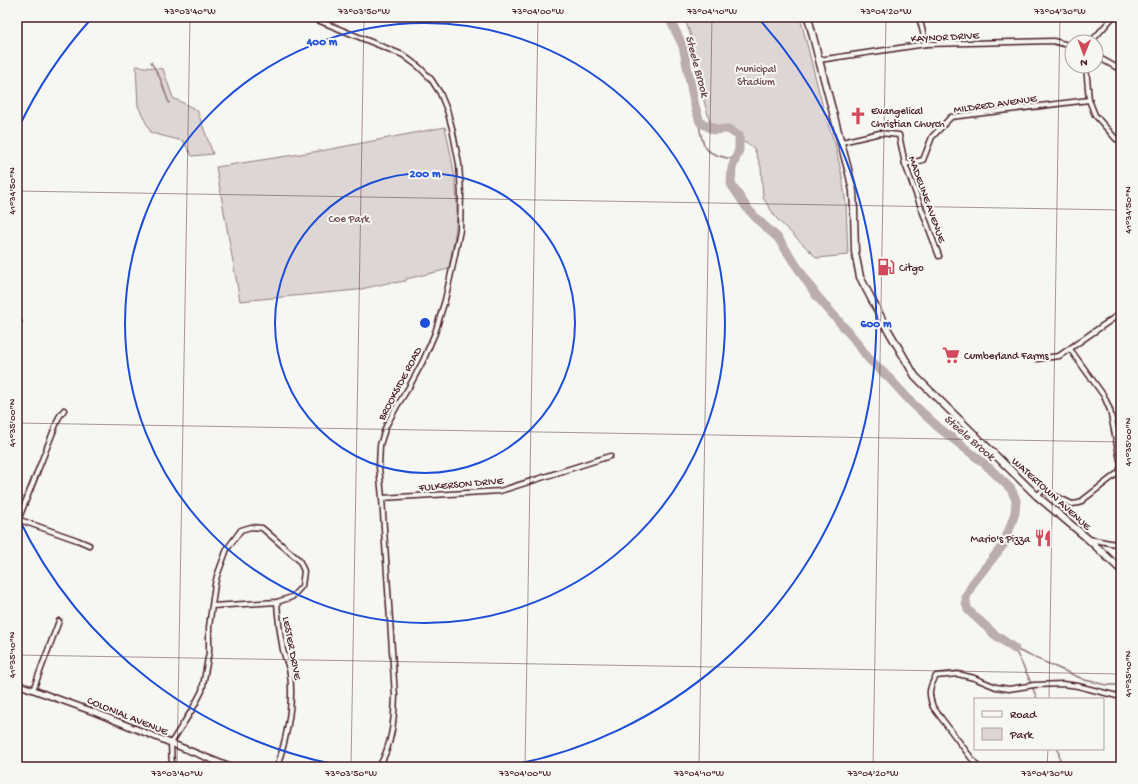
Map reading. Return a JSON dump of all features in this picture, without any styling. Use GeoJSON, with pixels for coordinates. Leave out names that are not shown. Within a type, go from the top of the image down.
{"type":"FeatureCollection","features":[{"type":"Feature","properties":{"kind":"main road","name":"WATERTOWN AVENUE"},"geometry":{"type":"LineString","coordinates":[[808,17],[842,142],[853,191],[855,252],[860,277],[884,323],[915,376],[1037,496],[1087,538],[1121,570]]}},
{"type":"Feature","properties":{"kind":"street","name":"BROOKSIDE ROAD"},"geometry":{"type":"LineString","coordinates":[[310,17],[403,55],[419,67],[431,79],[440,93],[452,128],[459,164],[461,194],[460,230],[445,300],[435,333],[423,361],[386,426],[380,445],[379,467],[395,696],[394,722],[389,743],[379,767]]}},
{"type":"Feature","properties":{"kind":"street"},"geometry":{"type":"LineString","coordinates":[[919,17],[926,44]]}},
{"type":"Feature","properties":{"kind":"street"},"geometry":{"type":"LineString","coordinates":[[1098,34],[1113,17]]}},
{"type":"Feature","properties":{"kind":"street","name":"KAYNOR DRIVE"},"geometry":{"type":"LineString","coordinates":[[819,60],[926,44],[1052,41],[1064,44]]}},
{"type":"Feature","properties":{"kind":"street"},"geometry":{"type":"LineString","coordinates":[[1104,60],[1121,70]]}},
{"type":"Feature","properties":{"kind":"street"},"geometry":{"type":"LineString","coordinates":[[1087,74],[1089,100],[1095,115],[1116,138]]}},
{"type":"Feature","properties":{"kind":"street","name":"MILDRED AVENUE"},"geometry":{"type":"LineString","coordinates":[[905,164],[923,160],[932,137],[951,117],[1089,100]]}},
{"type":"Feature","properties":{"kind":"street","name":"MADELINE AVENUE"},"geometry":{"type":"LineString","coordinates":[[842,142],[880,133],[899,135],[905,164],[939,256]]}},
{"type":"Feature","properties":{"kind":"street"},"geometry":{"type":"LineString","coordinates":[[1037,359],[1059,356],[1121,313]]}},
{"type":"Feature","properties":{"kind":"street"},"geometry":{"type":"LineString","coordinates":[[1037,496],[1043,490],[1072,504],[1080,503],[1120,473],[1120,464],[1110,410],[1104,396],[1070,349]]}},
{"type":"Feature","properties":{"kind":"street"},"geometry":{"type":"LineString","coordinates":[[64,410],[59,417],[17,520],[77,540],[89,546]]}},
{"type":"Feature","properties":{"kind":"street","name":"FULKERSON DRIVE"},"geometry":{"type":"LineString","coordinates":[[382,498],[500,491],[610,456]]}},
{"type":"Feature","properties":{"kind":"street"},"geometry":{"type":"LineString","coordinates":[[172,767],[170,743],[192,710],[202,691],[209,652],[209,627],[216,576],[227,549],[241,530],[251,527],[262,528],[299,560],[304,571],[302,586],[292,597],[277,602],[212,606]]}},
{"type":"Feature","properties":{"kind":"street"},"geometry":{"type":"LineString","coordinates":[[1087,538],[1121,545]]}},
{"type":"Feature","properties":{"kind":"street","name":"LESTER DRIVE"},"geometry":{"type":"LineString","coordinates":[[277,602],[278,624],[290,672],[292,697],[284,748],[277,767]]}},
{"type":"Feature","properties":{"kind":"street"},"geometry":{"type":"LineString","coordinates":[[33,690],[59,621]]}},
{"type":"Feature","properties":{"kind":"street"},"geometry":{"type":"LineString","coordinates":[[978,767],[933,707],[929,696],[930,685],[936,676],[958,674],[974,678],[996,687],[1010,688],[1063,684],[1078,686],[1121,698]]}},
{"type":"Feature","properties":{"kind":"street","name":"COLONIAL AVENUE"},"geometry":{"type":"LineString","coordinates":[[17,684],[94,712],[230,767]]}},
{"type":"Feature","properties":{"kind":"green space","name":"Municipal Stadium"},"geometry":{"type":"Polygon","coordinates":[[[684,17],[800,17],[826,119],[835,144],[842,176],[846,205],[848,255],[817,258],[777,219],[763,198],[761,167],[754,148],[710,122],[699,83],[692,39],[684,17]]]}},
{"type":"Feature","properties":{"kind":"green space"},"geometry":{"type":"Polygon","coordinates":[[[136,66],[163,69],[173,98],[197,110],[213,154],[192,156],[183,141],[151,133],[138,106],[136,66]]]}},
{"type":"Feature","properties":{"kind":"green space","name":"Coe Park"},"geometry":{"type":"Polygon","coordinates":[[[445,127],[453,168],[457,200],[456,225],[449,269],[406,279],[406,281],[392,282],[357,290],[240,301],[216,167],[326,150],[445,127]]]}},
{"type":"Feature","properties":{"kind":"waterway","name":"Steele Brook"},"geometry":{"type":"LineString","coordinates":[[670,17],[683,46],[695,106],[700,122],[714,130],[728,129],[739,136],[739,150],[732,168],[731,184],[747,208],[778,238],[816,295],[855,340],[868,358],[938,427],[985,464],[1011,489],[1016,500],[1015,513],[1004,544],[973,583],[966,597],[966,603],[968,610],[994,634],[1015,649]]}},
{"type":"Feature","properties":{"kind":"waterway"},"geometry":{"type":"LineString","coordinates":[[151,62],[160,78],[169,103]]}},
{"type":"Feature","properties":{"kind":"waterway","name":"Steele Brook"},"geometry":{"type":"LineString","coordinates":[[700,122],[701,134],[705,147],[708,151],[719,156],[735,160]]}},
{"type":"Feature","properties":{"kind":"waterway","name":"Steele Brook"},"geometry":{"type":"LineString","coordinates":[[1015,649],[1085,680],[1106,685],[1121,685]]}},
{"type":"Feature","properties":{"kind":"waterway"},"geometry":{"type":"LineString","coordinates":[[1015,650],[1037,698]]}},
{"type":"Feature","properties":{"kind":"waterway"},"geometry":{"type":"LineString","coordinates":[[1058,750],[1063,767]]}},
{"type":"Feature","properties":{"kind":"place","name":"Evangelical Christian Church"},"geometry":{"type":"Point","coordinates":[858,116]}},
{"type":"Feature","properties":{"kind":"place","name":"Citgo"},"geometry":{"type":"Point","coordinates":[886,267]}},
{"type":"Feature","properties":{"kind":"place","name":"Cumberland Farms"},"geometry":{"type":"Point","coordinates":[951,355]}},
{"type":"Feature","properties":{"kind":"place","name":"Mario's Pizza"},"geometry":{"type":"Point","coordinates":[1043,538]}}]}
